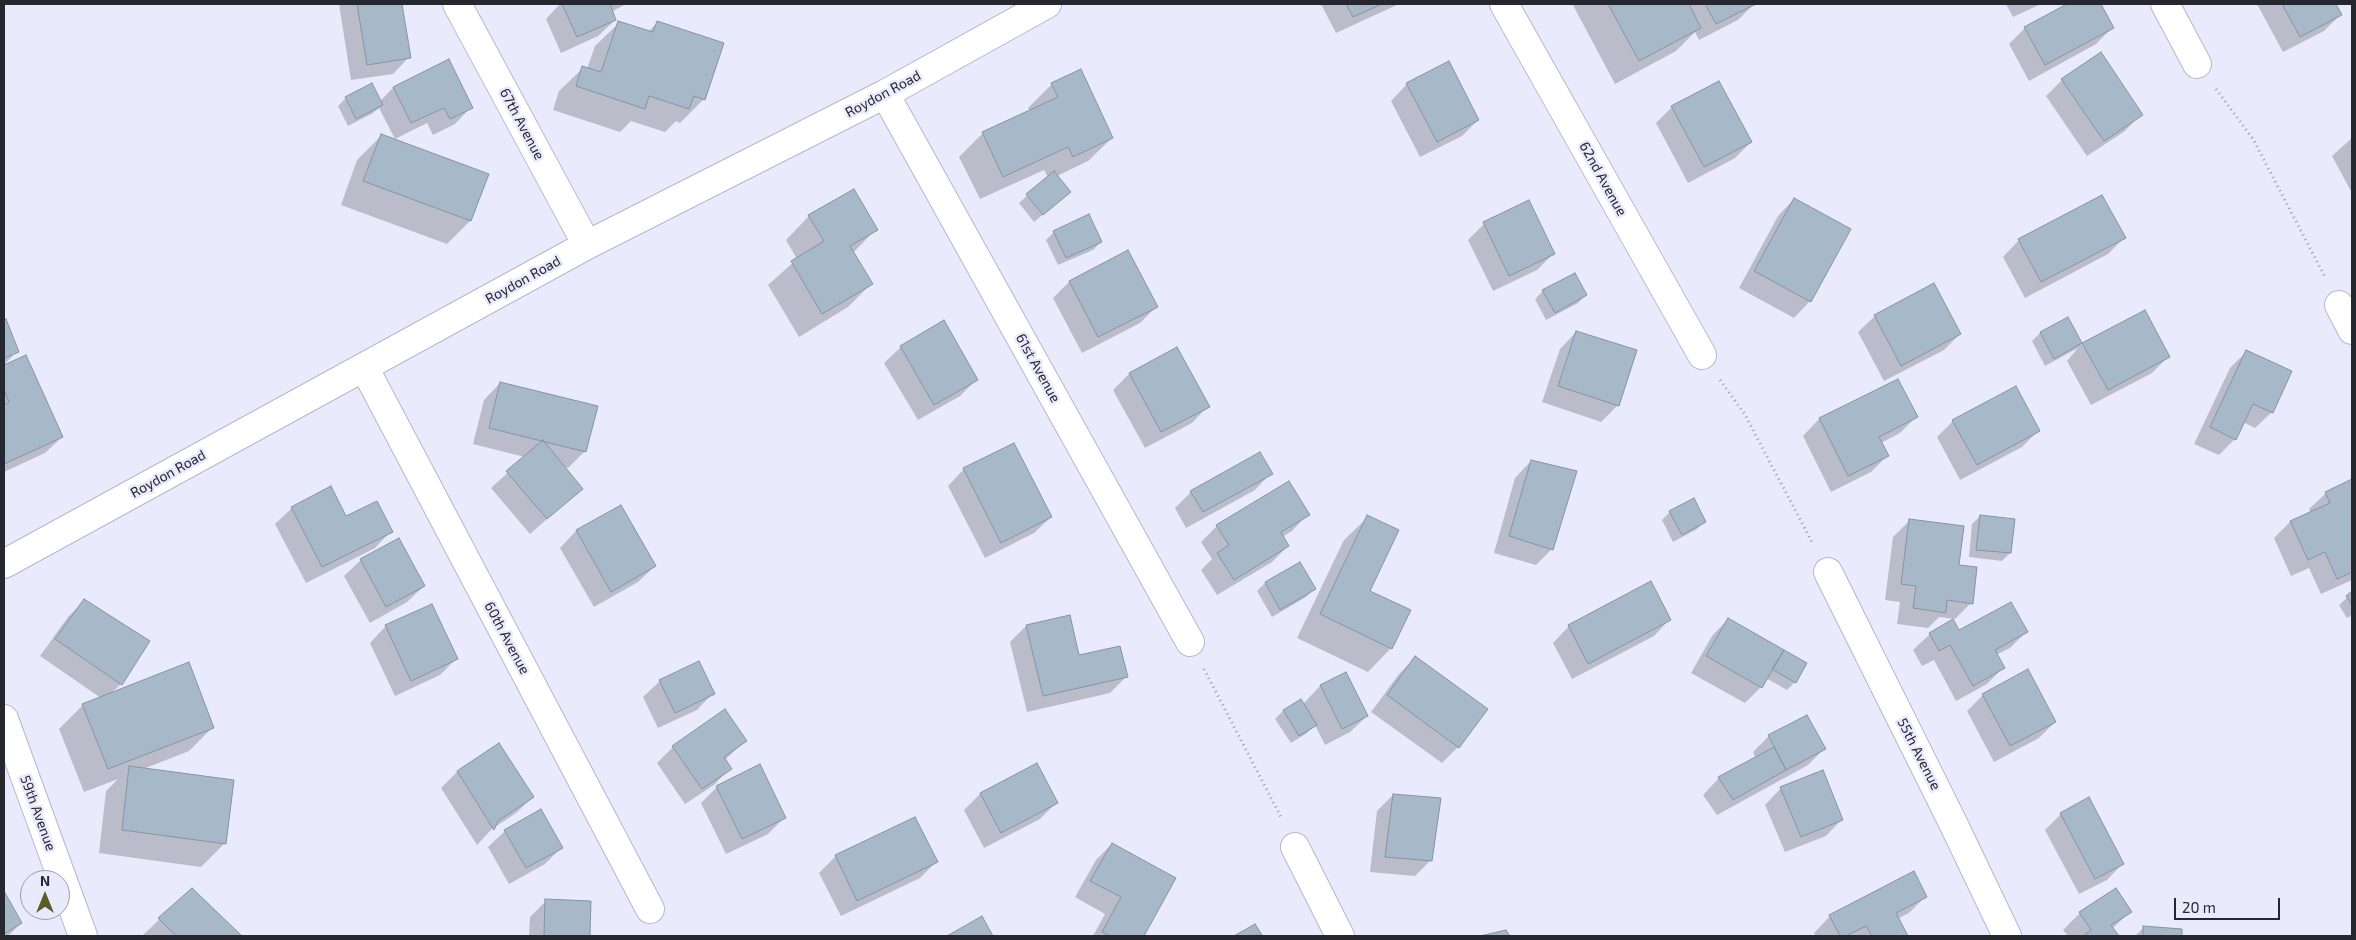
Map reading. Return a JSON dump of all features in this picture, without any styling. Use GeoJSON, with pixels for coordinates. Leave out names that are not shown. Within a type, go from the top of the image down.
{"type":"FeatureCollection","features":[{"type":"Feature","properties":{"kind":"street","name":"67th Avenue"},"geometry":{"type":"LineString","coordinates":[[457,4],[587,245]]}},
{"type":"Feature","properties":{"kind":"street","name":"Roydon Road"},"geometry":{"type":"LineString","coordinates":[[4,564],[587,245],[885,94],[1047,4]]}},
{"type":"Feature","properties":{"kind":"street","name":"62nd Avenue"},"geometry":{"type":"LineString","coordinates":[[1504,4],[1702,355]]}},
{"type":"Feature","properties":{"kind":"street"},"geometry":{"type":"LineString","coordinates":[[2165,4],[2197,64]]}},
{"type":"Feature","properties":{"kind":"street","name":"61st Avenue"},"geometry":{"type":"LineString","coordinates":[[885,94],[1190,642]]}},
{"type":"Feature","properties":{"kind":"street"},"geometry":{"type":"LineString","coordinates":[[2339,305],[2352,330]]}},
{"type":"Feature","properties":{"kind":"street","name":"60th Avenue"},"geometry":{"type":"LineString","coordinates":[[364,367],[650,909]]}},
{"type":"Feature","properties":{"kind":"street","name":"55th Avenue"},"geometry":{"type":"LineString","coordinates":[[1828,572],[1948,812],[2007,936]]}},
{"type":"Feature","properties":{"kind":"street","name":"59th Avenue"},"geometry":{"type":"LineString","coordinates":[[4,719],[83,936]]}},
{"type":"Feature","properties":{"kind":"street"},"geometry":{"type":"LineString","coordinates":[[1295,847],[1340,936]]}},
{"type":"Feature","properties":{"kind":"path"},"geometry":{"type":"LineString","coordinates":[[2197,64],[2253,139],[2339,305]]}},
{"type":"Feature","properties":{"kind":"path"},"geometry":{"type":"LineString","coordinates":[[1702,355],[1744,413],[1828,572]]}},
{"type":"Feature","properties":{"kind":"path"},"geometry":{"type":"LineString","coordinates":[[1190,642],[1295,847]]}},
{"type":"Feature","properties":{"kind":"building"},"geometry":{"type":"Polygon","coordinates":[[[357,4],[402,4],[411,58],[367,65],[357,4]]]}},
{"type":"Feature","properties":{"kind":"building"},"geometry":{"type":"Polygon","coordinates":[[[562,4],[610,4],[616,20],[577,37],[562,4]]]}},
{"type":"Feature","properties":{"kind":"building"},"geometry":{"type":"Polygon","coordinates":[[[1346,4],[1382,4],[1353,17],[1346,4]]]}},
{"type":"Feature","properties":{"kind":"building"},"geometry":{"type":"Polygon","coordinates":[[[1608,4],[1689,4],[1701,28],[1639,61],[1608,4]]]}},
{"type":"Feature","properties":{"kind":"building"},"geometry":{"type":"Polygon","coordinates":[[[1705,4],[1756,4],[1716,24],[1705,4]]]}},
{"type":"Feature","properties":{"kind":"building"},"geometry":{"type":"Polygon","coordinates":[[[2067,4],[2101,4],[2114,28],[2045,65],[2024,27],[2067,4]]]}},
{"type":"Feature","properties":{"kind":"building"},"geometry":{"type":"Polygon","coordinates":[[[2282,4],[2336,4],[2342,15],[2300,37],[2282,4]]]}},
{"type":"Feature","properties":{"kind":"building"},"geometry":{"type":"Polygon","coordinates":[[[618,21],[653,32],[657,21],[724,43],[705,100],[694,96],[689,109],[649,96],[645,109],[576,86],[582,66],[601,72],[618,21]]]}},
{"type":"Feature","properties":{"kind":"building"},"geometry":{"type":"Polygon","coordinates":[[[2101,52],[2143,115],[2104,141],[2061,79],[2101,52]]]}},
{"type":"Feature","properties":{"kind":"building"},"geometry":{"type":"Polygon","coordinates":[[[449,59],[473,108],[450,119],[444,108],[411,123],[393,87],[449,59]]]}},
{"type":"Feature","properties":{"kind":"building"},"geometry":{"type":"Polygon","coordinates":[[[1449,61],[1479,120],[1437,142],[1406,83],[1449,61]]]}},
{"type":"Feature","properties":{"kind":"building"},"geometry":{"type":"Polygon","coordinates":[[[1081,69],[1113,138],[1073,157],[1068,147],[1003,177],[982,132],[1058,97],[1051,83],[1081,69]]]}},
{"type":"Feature","properties":{"kind":"building"},"geometry":{"type":"Polygon","coordinates":[[[1719,81],[1752,142],[1704,167],[1671,106],[1719,81]]]}},
{"type":"Feature","properties":{"kind":"building"},"geometry":{"type":"Polygon","coordinates":[[[372,83],[383,105],[356,119],[345,97],[372,83]]]}},
{"type":"Feature","properties":{"kind":"building"},"geometry":{"type":"Polygon","coordinates":[[[381,134],[489,174],[471,221],[363,181],[381,134]]]}},
{"type":"Feature","properties":{"kind":"building"},"geometry":{"type":"Polygon","coordinates":[[[1054,171],[1071,192],[1043,215],[1026,194],[1054,171]]]}},
{"type":"Feature","properties":{"kind":"building"},"geometry":{"type":"Polygon","coordinates":[[[854,189],[878,230],[850,246],[873,284],[822,314],[791,261],[824,241],[808,215],[854,189]]]}},
{"type":"Feature","properties":{"kind":"building"},"geometry":{"type":"Polygon","coordinates":[[[2102,195],[2126,238],[2041,282],[2018,239],[2102,195]]]}},
{"type":"Feature","properties":{"kind":"building"},"geometry":{"type":"Polygon","coordinates":[[[1794,198],[1851,229],[1811,302],[1754,271],[1794,198]]]}},
{"type":"Feature","properties":{"kind":"building"},"geometry":{"type":"Polygon","coordinates":[[[1529,200],[1555,254],[1509,276],[1483,222],[1529,200]]]}},
{"type":"Feature","properties":{"kind":"building"},"geometry":{"type":"Polygon","coordinates":[[[1089,214],[1102,242],[1066,258],[1053,231],[1089,214]]]}},
{"type":"Feature","properties":{"kind":"building"},"geometry":{"type":"Polygon","coordinates":[[[1128,250],[1158,307],[1098,337],[1069,281],[1128,250]]]}},
{"type":"Feature","properties":{"kind":"building"},"geometry":{"type":"Polygon","coordinates":[[[1575,273],[1587,295],[1555,313],[1542,290],[1575,273]]]}},
{"type":"Feature","properties":{"kind":"building"},"geometry":{"type":"Polygon","coordinates":[[[1934,283],[1961,334],[1901,366],[1874,315],[1934,283]]]}},
{"type":"Feature","properties":{"kind":"building"},"geometry":{"type":"Polygon","coordinates":[[[2145,310],[2170,357],[2108,390],[2082,343],[2145,310]]]}},
{"type":"Feature","properties":{"kind":"building"},"geometry":{"type":"Polygon","coordinates":[[[2068,317],[2082,343],[2054,359],[2040,332],[2068,317]]]}},
{"type":"Feature","properties":{"kind":"building"},"geometry":{"type":"Polygon","coordinates":[[[6,319],[19,352],[4,358],[4,320],[6,319]]]}},
{"type":"Feature","properties":{"kind":"building"},"geometry":{"type":"Polygon","coordinates":[[[944,320],[978,380],[934,405],[900,346],[944,320]]]}},
{"type":"Feature","properties":{"kind":"building"},"geometry":{"type":"Polygon","coordinates":[[[1576,331],[1637,350],[1619,406],[1558,386],[1576,331]]]}},
{"type":"Feature","properties":{"kind":"building"},"geometry":{"type":"Polygon","coordinates":[[[1177,347],[1210,407],[1161,432],[1129,373],[1177,347]]]}},
{"type":"Feature","properties":{"kind":"building"},"geometry":{"type":"Polygon","coordinates":[[[2246,350],[2292,371],[2273,413],[2253,404],[2236,440],[2210,427],[2246,350]]]}},
{"type":"Feature","properties":{"kind":"building"},"geometry":{"type":"Polygon","coordinates":[[[26,355],[63,437],[4,464],[4,405],[9,402],[4,390],[4,365],[26,355]]]}},
{"type":"Feature","properties":{"kind":"building"},"geometry":{"type":"Polygon","coordinates":[[[1898,379],[1918,417],[1879,437],[1889,456],[1848,476],[1819,418],[1898,379]]]}},
{"type":"Feature","properties":{"kind":"building"},"geometry":{"type":"Polygon","coordinates":[[[500,382],[598,406],[586,452],[489,428],[500,382]]]}},
{"type":"Feature","properties":{"kind":"building"},"geometry":{"type":"Polygon","coordinates":[[[2016,386],[2040,431],[1977,465],[1952,420],[2016,386]]]}},
{"type":"Feature","properties":{"kind":"building"},"geometry":{"type":"Polygon","coordinates":[[[543,440],[583,489],[547,519],[506,471],[543,440]]]}},
{"type":"Feature","properties":{"kind":"building"},"geometry":{"type":"Polygon","coordinates":[[[1014,443],[1052,517],[1001,543],[963,468],[1014,443]]]}},
{"type":"Feature","properties":{"kind":"building"},"geometry":{"type":"Polygon","coordinates":[[[1260,452],[1273,474],[1203,512],[1190,491],[1260,452]]]}},
{"type":"Feature","properties":{"kind":"building"},"geometry":{"type":"Polygon","coordinates":[[[1531,460],[1577,471],[1553,550],[1509,536],[1531,460]]]}},
{"type":"Feature","properties":{"kind":"building"},"geometry":{"type":"Polygon","coordinates":[[[2352,479],[2352,572],[2337,579],[2325,552],[2308,560],[2290,521],[2330,503],[2325,492],[2352,479]]]}},
{"type":"Feature","properties":{"kind":"building"},"geometry":{"type":"Polygon","coordinates":[[[1289,481],[1310,515],[1281,532],[1289,546],[1234,580],[1217,553],[1229,545],[1216,525],[1289,481]]]}},
{"type":"Feature","properties":{"kind":"building"},"geometry":{"type":"Polygon","coordinates":[[[331,486],[346,516],[377,501],[393,532],[322,567],[291,507],[331,486]]]}},
{"type":"Feature","properties":{"kind":"building"},"geometry":{"type":"Polygon","coordinates":[[[1694,498],[1706,522],[1682,535],[1669,511],[1694,498]]]}},
{"type":"Feature","properties":{"kind":"building"},"geometry":{"type":"Polygon","coordinates":[[[621,505],[656,566],[611,592],[576,530],[621,505]]]}},
{"type":"Feature","properties":{"kind":"building"},"geometry":{"type":"Polygon","coordinates":[[[1367,515],[1399,530],[1370,591],[1411,610],[1392,649],[1320,614],[1367,515]]]}},
{"type":"Feature","properties":{"kind":"building"},"geometry":{"type":"Polygon","coordinates":[[[1980,515],[2015,519],[2011,553],[1976,550],[1980,515]]]}},
{"type":"Feature","properties":{"kind":"building"},"geometry":{"type":"Polygon","coordinates":[[[1909,519],[1964,526],[1959,565],[1977,567],[1973,604],[1947,600],[1946,613],[1913,608],[1916,586],[1901,584],[1909,519]]]}},
{"type":"Feature","properties":{"kind":"building"},"geometry":{"type":"Polygon","coordinates":[[[399,538],[425,586],[386,607],[360,559],[399,538]]]}},
{"type":"Feature","properties":{"kind":"building"},"geometry":{"type":"Polygon","coordinates":[[[1300,562],[1316,589],[1280,610],[1265,582],[1300,562]]]}},
{"type":"Feature","properties":{"kind":"building"},"geometry":{"type":"Polygon","coordinates":[[[1651,581],[1671,620],[1588,664],[1568,625],[1651,581]]]}},
{"type":"Feature","properties":{"kind":"building"},"geometry":{"type":"Polygon","coordinates":[[[2352,591],[2352,605],[2346,596],[2352,591]]]}},
{"type":"Feature","properties":{"kind":"building"},"geometry":{"type":"Polygon","coordinates":[[[84,599],[150,641],[122,685],[55,639],[84,599]]]}},
{"type":"Feature","properties":{"kind":"building"},"geometry":{"type":"Polygon","coordinates":[[[2011,602],[2028,632],[1995,650],[2005,668],[1973,686],[1950,645],[1939,651],[1929,633],[1953,619],[1959,630],[2011,602]]]}},
{"type":"Feature","properties":{"kind":"building"},"geometry":{"type":"Polygon","coordinates":[[[432,604],[458,659],[411,681],[385,625],[432,604]]]}},
{"type":"Feature","properties":{"kind":"building"},"geometry":{"type":"Polygon","coordinates":[[[1070,615],[1079,655],[1120,646],[1128,677],[1043,696],[1026,625],[1070,615]]]}},
{"type":"Feature","properties":{"kind":"building"},"geometry":{"type":"Polygon","coordinates":[[[1728,618],[1784,650],[1762,688],[1706,656],[1728,618]]]}},
{"type":"Feature","properties":{"kind":"building"},"geometry":{"type":"Polygon","coordinates":[[[1784,650],[1807,663],[1796,683],[1772,669],[1784,650]]]}},
{"type":"Feature","properties":{"kind":"building"},"geometry":{"type":"Polygon","coordinates":[[[1415,656],[1488,709],[1459,748],[1387,695],[1415,656]]]}},
{"type":"Feature","properties":{"kind":"building"},"geometry":{"type":"Polygon","coordinates":[[[699,661],[715,694],[675,713],[659,680],[699,661]]]}},
{"type":"Feature","properties":{"kind":"building"},"geometry":{"type":"Polygon","coordinates":[[[189,662],[214,728],[108,769],[82,704],[189,662]]]}},
{"type":"Feature","properties":{"kind":"building"},"geometry":{"type":"Polygon","coordinates":[[[2028,669],[2056,722],[2010,746],[1982,694],[2028,669]]]}},
{"type":"Feature","properties":{"kind":"building"},"geometry":{"type":"Polygon","coordinates":[[[1346,672],[1368,716],[1342,729],[1320,685],[1346,672]]]}},
{"type":"Feature","properties":{"kind":"building"},"geometry":{"type":"Polygon","coordinates":[[[1301,699],[1317,725],[1299,736],[1283,710],[1301,699]]]}},
{"type":"Feature","properties":{"kind":"building"},"geometry":{"type":"Polygon","coordinates":[[[725,709],[747,741],[724,757],[732,769],[702,789],[672,746],[725,709]]]}},
{"type":"Feature","properties":{"kind":"building"},"geometry":{"type":"Polygon","coordinates":[[[1807,715],[1826,749],[1786,770],[1768,735],[1807,715]]]}},
{"type":"Feature","properties":{"kind":"building"},"geometry":{"type":"Polygon","coordinates":[[[499,743],[534,797],[498,821],[494,830],[457,771],[499,743]]]}},
{"type":"Feature","properties":{"kind":"building"},"geometry":{"type":"Polygon","coordinates":[[[1774,747],[1786,770],[1733,800],[1718,777],[1774,747]]]}},
{"type":"Feature","properties":{"kind":"building"},"geometry":{"type":"Polygon","coordinates":[[[1037,763],[1058,803],[1001,833],[980,793],[1037,763]]]}},
{"type":"Feature","properties":{"kind":"building"},"geometry":{"type":"Polygon","coordinates":[[[760,764],[786,818],[742,839],[716,786],[760,764]]]}},
{"type":"Feature","properties":{"kind":"building"},"geometry":{"type":"Polygon","coordinates":[[[129,766],[234,780],[226,844],[122,830],[129,766]]]}},
{"type":"Feature","properties":{"kind":"building"},"geometry":{"type":"Polygon","coordinates":[[[1823,770],[1843,820],[1801,837],[1780,787],[1823,770]]]}},
{"type":"Feature","properties":{"kind":"building"},"geometry":{"type":"Polygon","coordinates":[[[1393,794],[1441,798],[1432,861],[1385,857],[1393,794]]]}},
{"type":"Feature","properties":{"kind":"building"},"geometry":{"type":"Polygon","coordinates":[[[2089,797],[2124,864],[2095,879],[2060,813],[2089,797]]]}},
{"type":"Feature","properties":{"kind":"building"},"geometry":{"type":"Polygon","coordinates":[[[541,809],[563,848],[526,868],[504,830],[541,809]]]}},
{"type":"Feature","properties":{"kind":"building"},"geometry":{"type":"Polygon","coordinates":[[[915,817],[938,862],[857,901],[835,855],[915,817]]]}},
{"type":"Feature","properties":{"kind":"building"},"geometry":{"type":"Polygon","coordinates":[[[1112,843],[1176,878],[1144,936],[1110,936],[1102,932],[1121,897],[1090,881],[1112,843]]]}},
{"type":"Feature","properties":{"kind":"building"},"geometry":{"type":"Polygon","coordinates":[[[1914,871],[1927,897],[1896,913],[1908,936],[1872,936],[1866,926],[1846,936],[1840,936],[1829,915],[1914,871]]]}},
{"type":"Feature","properties":{"kind":"building"},"geometry":{"type":"Polygon","coordinates":[[[192,888],[242,936],[176,936],[158,918],[192,888]]]}},
{"type":"Feature","properties":{"kind":"building"},"geometry":{"type":"Polygon","coordinates":[[[2116,888],[2132,912],[2111,925],[2119,936],[2083,936],[2091,930],[2079,912],[2116,888]]]}},
{"type":"Feature","properties":{"kind":"building"},"geometry":{"type":"Polygon","coordinates":[[[4,891],[22,923],[4,934],[4,891]]]}},
{"type":"Feature","properties":{"kind":"building"},"geometry":{"type":"Polygon","coordinates":[[[545,899],[591,901],[590,936],[544,936],[545,899]]]}},
{"type":"Feature","properties":{"kind":"building"},"geometry":{"type":"Polygon","coordinates":[[[982,916],[993,936],[947,936],[982,916]]]}},
{"type":"Feature","properties":{"kind":"building"},"geometry":{"type":"Polygon","coordinates":[[[1255,924],[1262,935],[1234,936],[1255,924]]]}},
{"type":"Feature","properties":{"kind":"building"},"geometry":{"type":"Polygon","coordinates":[[[2143,926],[2182,929],[2182,936],[2143,936],[2143,926]]]}},
{"type":"Feature","properties":{"kind":"building"},"geometry":{"type":"Polygon","coordinates":[[[1506,930],[1510,936],[1480,936],[1506,930]]]}}]}
